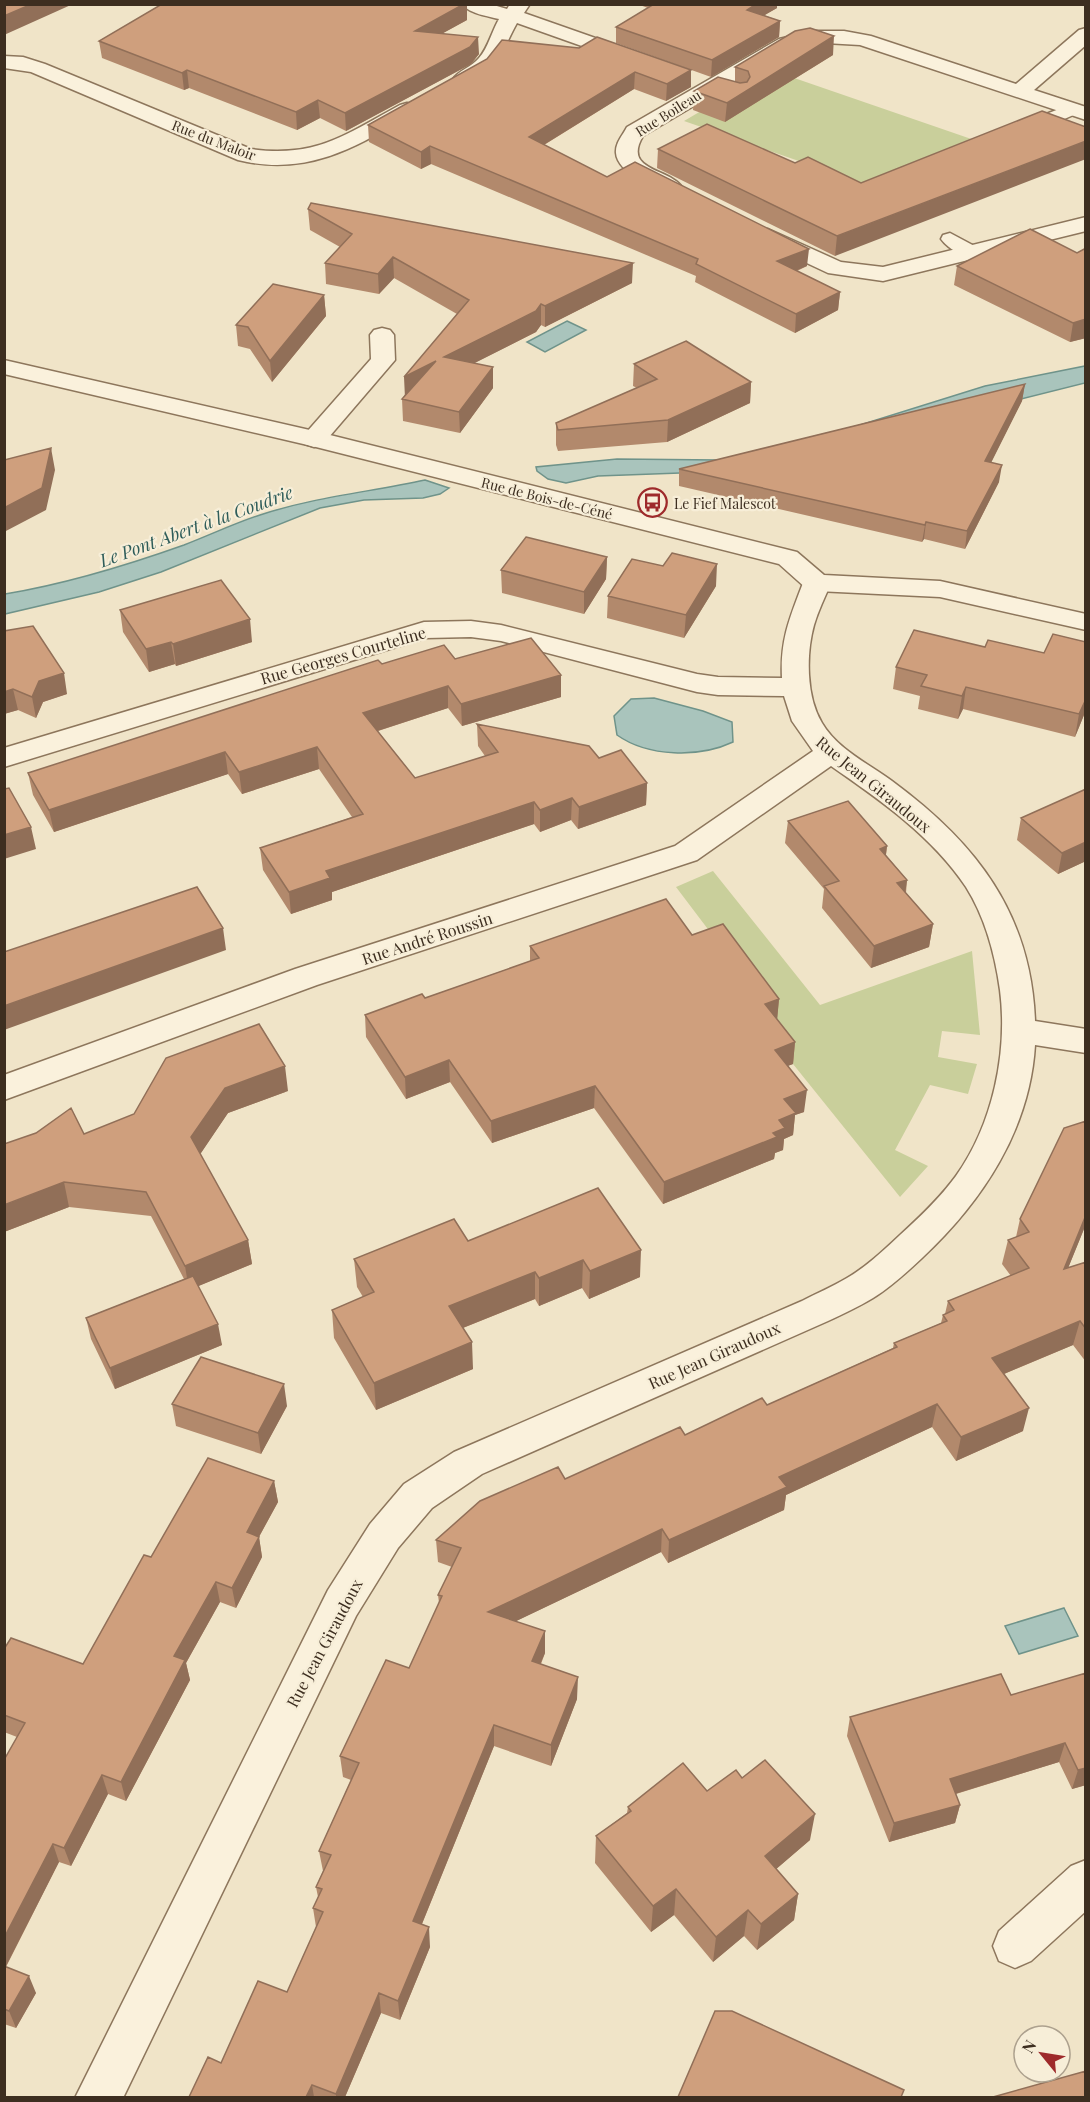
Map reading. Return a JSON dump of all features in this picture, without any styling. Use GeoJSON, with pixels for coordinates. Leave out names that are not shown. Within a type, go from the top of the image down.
{"type":"FeatureCollection","features":[{"type":"Feature","properties":{"kind":"street"},"geometry":{"type":"LineString","coordinates":[[471,4],[516,10],[531,20],[650,63]]}},
{"type":"Feature","properties":{"kind":"street"},"geometry":{"type":"LineString","coordinates":[[450,86],[479,70],[490,59],[516,10]]}},
{"type":"Feature","properties":{"kind":"street"},"geometry":{"type":"LineString","coordinates":[[1019,93],[1086,34]]}},
{"type":"Feature","properties":{"kind":"street","name":"Rue Boileau"},"geometry":{"type":"LineString","coordinates":[[693,198],[642,172],[630,162],[625,152],[627,143],[635,132],[786,43],[823,35],[864,40],[1079,112]]}},
{"type":"Feature","properties":{"kind":"street","name":"Rue du Maloir"},"geometry":{"type":"LineString","coordinates":[[4,62],[23,63],[38,68],[246,154],[266,159],[310,158],[332,151],[420,102]]}},
{"type":"Feature","properties":{"kind":"street"},"geometry":{"type":"LineString","coordinates":[[691,79],[712,86]]}},
{"type":"Feature","properties":{"kind":"street"},"geometry":{"type":"LineString","coordinates":[[754,229],[836,267],[883,274],[1086,225]]}},
{"type":"Feature","properties":{"kind":"street"},"geometry":{"type":"LineString","coordinates":[[314,439],[383,360],[382,335]]}},
{"type":"Feature","properties":{"kind":"street","name":"Rue de Bois-de-Céné"},"geometry":{"type":"LineString","coordinates":[[4,366],[314,439],[788,558],[817,583]]}},
{"type":"Feature","properties":{"kind":"street"},"geometry":{"type":"LineString","coordinates":[[817,583],[940,589],[1086,622]]}},
{"type":"Feature","properties":{"kind":"street","name":"Rue Jean Giraudoux"},"geometry":{"type":"LineString","coordinates":[[98,2097],[342,1603],[384,1536],[418,1496],[468,1463],[815,1311],[862,1286],[917,1241],[968,1184],[998,1129],[1012,1078],[1020,1032],[1011,957],[991,903],[968,868],[920,817],[831,752],[808,728],[795,687],[797,642],[800,624],[817,583]]}},
{"type":"Feature","properties":{"kind":"street","name":"Rue Georges Courteline"},"geometry":{"type":"LineString","coordinates":[[4,758],[424,630],[471,629],[501,633],[718,686],[795,687]]}},
{"type":"Feature","properties":{"kind":"street","name":"Rue André Roussin"},"geometry":{"type":"LineString","coordinates":[[4,1088],[306,977],[686,854],[831,752]]}},
{"type":"Feature","properties":{"kind":"street"},"geometry":{"type":"LineString","coordinates":[[1020,1032],[1056,1035],[1086,1041]]}},
{"type":"Feature","properties":{"kind":"street"},"geometry":{"type":"LineString","coordinates":[[1015,1947],[1086,1881]]}},
{"type":"Feature","properties":{"kind":"lane"},"geometry":{"type":"LineString","coordinates":[[712,86],[733,93]]}},
{"type":"Feature","properties":{"kind":"lane"},"geometry":{"type":"LineString","coordinates":[[1047,120],[1079,112]]}},
{"type":"Feature","properties":{"kind":"lane"},"geometry":{"type":"LineString","coordinates":[[950,238],[973,253]]}},
{"type":"Feature","properties":{"kind":"green space"},"geometry":{"type":"Polygon","coordinates":[[[771,70],[980,142],[863,189],[842,176],[684,121],[771,70]]]}},
{"type":"Feature","properties":{"kind":"green space"},"geometry":{"type":"Polygon","coordinates":[[[713,871],[820,1005],[972,951],[980,1035],[942,1031],[938,1057],[977,1064],[968,1094],[930,1085],[895,1150],[928,1166],[900,1197],[793,1064],[785,1031],[676,887],[713,871]]]}},
{"type":"Feature","properties":{"kind":"water"},"geometry":{"type":"Polygon","coordinates":[[[567,321],[586,330],[545,352],[527,342],[567,321]]]}},
{"type":"Feature","properties":{"kind":"water"},"geometry":{"type":"Polygon","coordinates":[[[1085,366],[1085,383],[735,471],[598,476],[566,483],[548,479],[537,471],[536,467],[617,459],[720,460],[857,426],[985,386],[1085,366]]]}},
{"type":"Feature","properties":{"kind":"water"},"geometry":{"type":"Polygon","coordinates":[[[425,480],[449,488],[440,494],[423,498],[364,500],[320,508],[161,572],[99,592],[5,614],[5,594],[73,580],[118,567],[280,509],[425,480]]]}},
{"type":"Feature","properties":{"kind":"water"},"geometry":{"type":"Polygon","coordinates":[[[654,698],[703,711],[732,722],[733,742],[705,751],[674,753],[643,748],[617,735],[614,716],[631,699],[654,698]]]}},
{"type":"Feature","properties":{"kind":"water"},"geometry":{"type":"Polygon","coordinates":[[[1064,1608],[1078,1636],[1019,1654],[1005,1626],[1064,1608]]]}},
{"type":"Feature","properties":{"kind":"building"},"geometry":{"type":"Polygon","coordinates":[[[4,4],[32,4],[4,16],[4,4]]]}},
{"type":"Feature","properties":{"kind":"building"},"geometry":{"type":"Polygon","coordinates":[[[162,4],[464,4],[415,31],[478,37],[470,47],[345,113],[318,100],[296,112],[187,70],[182,73],[99,41],[162,4]]]}},
{"type":"Feature","properties":{"kind":"building"},"geometry":{"type":"Polygon","coordinates":[[[654,4],[756,4],[747,10],[780,21],[712,60],[616,27],[654,4]]]}},
{"type":"Feature","properties":{"kind":"building"},"geometry":{"type":"Polygon","coordinates":[[[810,28],[834,36],[727,103],[694,91],[718,77],[740,83],[747,82],[750,77],[748,71],[735,67],[795,31],[810,28]]]}},
{"type":"Feature","properties":{"kind":"building"},"geometry":{"type":"Polygon","coordinates":[[[597,37],[691,70],[667,84],[635,72],[529,137],[607,177],[635,162],[809,249],[777,261],[840,292],[796,314],[696,264],[698,259],[430,146],[421,152],[368,125],[487,59],[502,40],[579,48],[597,37]]]}},
{"type":"Feature","properties":{"kind":"building"},"geometry":{"type":"Polygon","coordinates":[[[1042,111],[1086,127],[1086,141],[837,236],[658,149],[707,124],[795,163],[808,157],[861,183],[1042,111]]]}},
{"type":"Feature","properties":{"kind":"building"},"geometry":{"type":"Polygon","coordinates":[[[311,203],[633,263],[545,306],[541,304],[536,311],[444,357],[493,367],[459,412],[402,399],[436,361],[404,377],[469,300],[393,257],[378,274],[325,263],[352,234],[308,209],[311,203]]]}},
{"type":"Feature","properties":{"kind":"building"},"geometry":{"type":"Polygon","coordinates":[[[1030,229],[1077,253],[1086,248],[1086,319],[1073,323],[957,266],[1030,229]]]}},
{"type":"Feature","properties":{"kind":"building"},"geometry":{"type":"Polygon","coordinates":[[[273,284],[324,295],[270,361],[248,327],[236,325],[273,284]]]}},
{"type":"Feature","properties":{"kind":"building"},"geometry":{"type":"Polygon","coordinates":[[[686,341],[751,382],[668,420],[558,430],[556,423],[657,379],[634,364],[686,341]]]}},
{"type":"Feature","properties":{"kind":"building"},"geometry":{"type":"Polygon","coordinates":[[[1025,384],[985,461],[1002,465],[967,531],[926,522],[925,525],[679,469],[1025,384]]]}},
{"type":"Feature","properties":{"kind":"building"},"geometry":{"type":"Polygon","coordinates":[[[51,448],[42,488],[4,508],[4,460],[51,448]]]}},
{"type":"Feature","properties":{"kind":"building"},"geometry":{"type":"Polygon","coordinates":[[[526,537],[607,557],[584,592],[501,570],[526,537]]]}},
{"type":"Feature","properties":{"kind":"building"},"geometry":{"type":"Polygon","coordinates":[[[672,553],[717,564],[686,615],[608,596],[632,559],[663,566],[672,553]]]}},
{"type":"Feature","properties":{"kind":"building"},"geometry":{"type":"Polygon","coordinates":[[[221,580],[250,619],[173,644],[171,642],[146,649],[120,610],[221,580]]]}},
{"type":"Feature","properties":{"kind":"building"},"geometry":{"type":"Polygon","coordinates":[[[33,626],[64,673],[39,681],[32,697],[13,689],[4,692],[4,631],[33,626]]]}},
{"type":"Feature","properties":{"kind":"building"},"geometry":{"type":"Polygon","coordinates":[[[914,630],[985,647],[988,640],[1044,653],[1053,634],[1086,642],[1086,699],[1079,714],[966,687],[962,696],[921,686],[927,675],[896,667],[914,630]]]}},
{"type":"Feature","properties":{"kind":"building"},"geometry":{"type":"Polygon","coordinates":[[[531,638],[561,675],[461,704],[448,686],[363,713],[415,778],[498,752],[477,724],[589,746],[599,758],[621,750],[647,783],[579,807],[572,798],[540,810],[534,802],[326,871],[330,878],[289,892],[260,848],[363,814],[317,747],[239,772],[225,752],[49,810],[28,773],[378,660],[382,664],[444,645],[455,659],[531,638]]]}},
{"type":"Feature","properties":{"kind":"building"},"geometry":{"type":"Polygon","coordinates":[[[9,788],[31,827],[4,835],[4,789],[9,788]]]}},
{"type":"Feature","properties":{"kind":"building"},"geometry":{"type":"Polygon","coordinates":[[[1086,789],[1086,842],[1062,853],[1021,818],[1086,789]]]}},
{"type":"Feature","properties":{"kind":"building"},"geometry":{"type":"Polygon","coordinates":[[[848,801],[887,846],[880,849],[907,880],[897,883],[933,924],[874,946],[824,886],[839,881],[788,821],[848,801]]]}},
{"type":"Feature","properties":{"kind":"building"},"geometry":{"type":"Polygon","coordinates":[[[197,887],[223,928],[4,1006],[4,952],[197,887]]]}},
{"type":"Feature","properties":{"kind":"building"},"geometry":{"type":"Polygon","coordinates":[[[666,899],[692,935],[723,924],[779,999],[765,1004],[795,1042],[775,1050],[807,1090],[784,1099],[796,1113],[779,1120],[785,1128],[773,1133],[777,1137],[664,1182],[595,1086],[491,1121],[449,1060],[405,1077],[365,1015],[422,994],[425,998],[539,958],[530,946],[666,899]]]}},
{"type":"Feature","properties":{"kind":"building"},"geometry":{"type":"Polygon","coordinates":[[[259,1024],[285,1066],[225,1088],[191,1137],[248,1240],[185,1266],[146,1192],[64,1182],[4,1205],[4,1144],[36,1133],[71,1108],[84,1134],[134,1114],[166,1058],[259,1024]]]}},
{"type":"Feature","properties":{"kind":"building"},"geometry":{"type":"Polygon","coordinates":[[[1086,1121],[1086,1215],[1064,1269],[1086,1262],[1086,1329],[1080,1321],[992,1358],[1029,1408],[961,1437],[937,1404],[779,1477],[787,1487],[669,1540],[662,1529],[488,1612],[545,1631],[532,1661],[578,1677],[551,1745],[494,1725],[413,1921],[429,1927],[398,2001],[379,1993],[336,2094],[312,2085],[306,2097],[189,2097],[208,2057],[221,2063],[258,1981],[287,1992],[323,1912],[313,1908],[322,1889],[316,1887],[331,1855],[319,1851],[359,1763],[340,1756],[386,1660],[409,1668],[442,1596],[438,1595],[461,1548],[436,1540],[480,1501],[558,1467],[565,1479],[680,1427],[685,1435],[762,1398],[767,1405],[897,1347],[894,1343],[947,1321],[943,1315],[954,1310],[948,1301],[1029,1268],[1008,1240],[1029,1232],[1020,1219],[1064,1128],[1086,1121]]]}},
{"type":"Feature","properties":{"kind":"building"},"geometry":{"type":"Polygon","coordinates":[[[598,1188],[641,1250],[590,1271],[583,1260],[539,1278],[535,1272],[449,1306],[472,1342],[374,1383],[332,1310],[374,1292],[354,1259],[454,1219],[468,1241],[598,1188]]]}},
{"type":"Feature","properties":{"kind":"building"},"geometry":{"type":"Polygon","coordinates":[[[193,1276],[218,1324],[110,1368],[86,1318],[193,1276]]]}},
{"type":"Feature","properties":{"kind":"building"},"geometry":{"type":"Polygon","coordinates":[[[201,1357],[284,1384],[258,1433],[172,1404],[201,1357]]]}},
{"type":"Feature","properties":{"kind":"building"},"geometry":{"type":"Polygon","coordinates":[[[208,1458],[274,1481],[247,1532],[259,1537],[232,1588],[216,1582],[174,1656],[185,1660],[121,1782],[102,1775],[64,1848],[53,1844],[4,1938],[4,1760],[25,1723],[4,1715],[4,1649],[11,1638],[83,1664],[144,1555],[151,1557],[208,1458]]]}},
{"type":"Feature","properties":{"kind":"building"},"geometry":{"type":"Polygon","coordinates":[[[1086,1673],[1086,1768],[1078,1770],[1065,1743],[950,1779],[960,1805],[894,1823],[850,1717],[1001,1674],[1011,1695],[1086,1673]]]}},
{"type":"Feature","properties":{"kind":"building"},"geometry":{"type":"Polygon","coordinates":[[[765,1760],[815,1814],[765,1856],[798,1894],[761,1924],[748,1910],[716,1937],[676,1889],[653,1906],[596,1836],[631,1811],[628,1807],[683,1763],[707,1791],[736,1770],[742,1778],[765,1760]]]}},
{"type":"Feature","properties":{"kind":"building"},"geometry":{"type":"Polygon","coordinates":[[[4,1966],[29,1976],[9,2011],[4,2009],[4,1966]]]}},
{"type":"Feature","properties":{"kind":"building"},"geometry":{"type":"Polygon","coordinates":[[[715,2011],[732,2011],[904,2090],[901,2097],[678,2097],[715,2011]]]}},
{"type":"Feature","properties":{"kind":"building"},"geometry":{"type":"Polygon","coordinates":[[[1086,2071],[1086,2097],[993,2097],[1040,2084],[1072,2084],[1072,2075],[1086,2071]]]}},
{"type":"Feature","properties":{"kind":"place","name":"Le Fief Malescot"},"geometry":{"type":"Point","coordinates":[653,503]}},
{"type":"Feature","properties":{"kind":"water label","name":"Le Pont Abert à la Coudrie"},"geometry":{"type":"Point","coordinates":[196,526]}}]}
